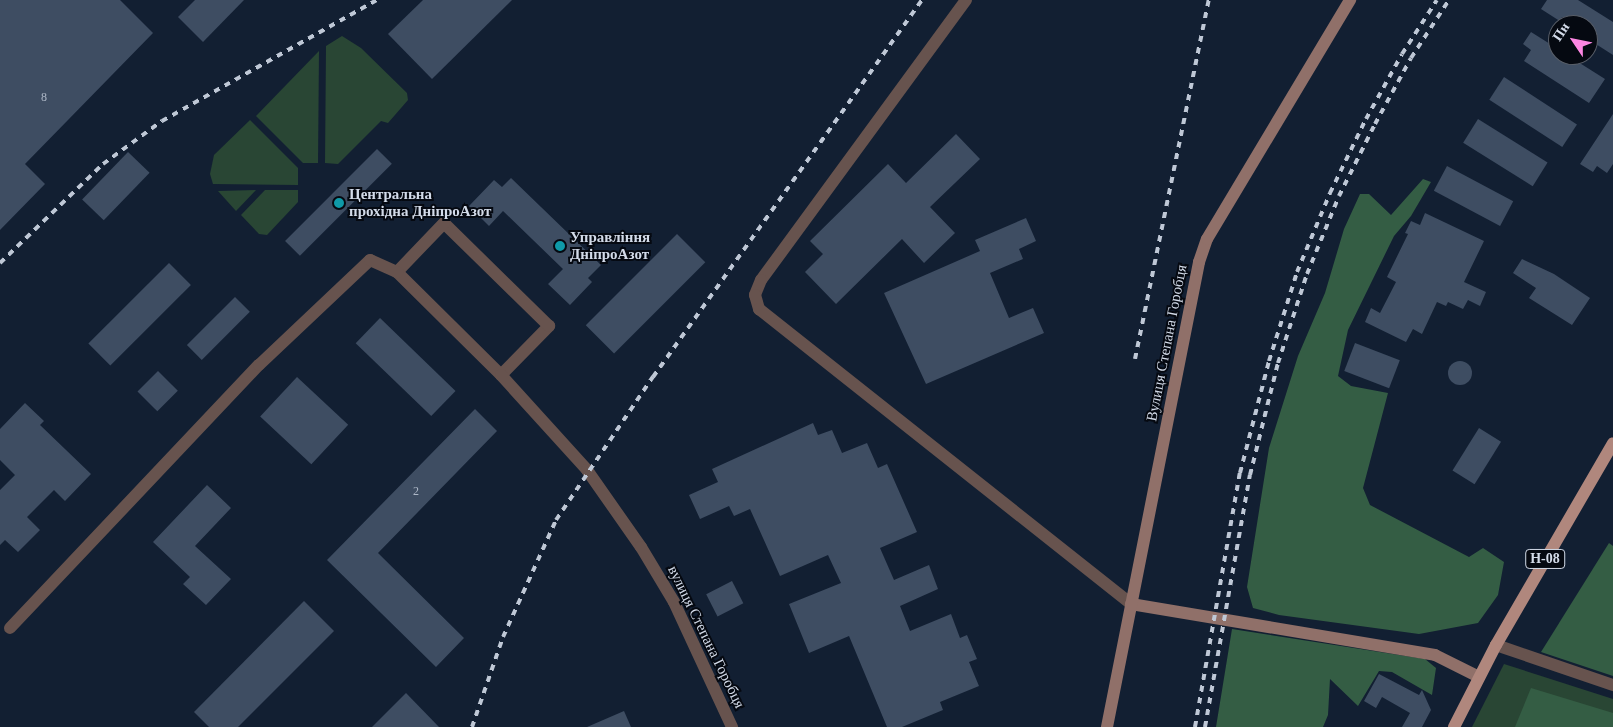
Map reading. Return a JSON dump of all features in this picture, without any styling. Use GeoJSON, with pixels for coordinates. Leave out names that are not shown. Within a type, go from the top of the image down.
{"type":"FeatureCollection","features":[{"type":"Feature","properties":{"kind":"main road","name":"Н-08"},"geometry":{"type":"LineString","coordinates":[[1454,727],[1496,645],[1613,443]]}},
{"type":"Feature","properties":{"kind":"street"},"geometry":{"type":"LineString","coordinates":[[966,0],[761,280],[755,295],[758,309],[1131,604],[1435,655],[1480,677]]}},
{"type":"Feature","properties":{"kind":"street","name":"Вулиця Степана Горобця"},"geometry":{"type":"LineString","coordinates":[[1107,727],[1199,262],[1207,239],[1350,0]]}},
{"type":"Feature","properties":{"kind":"street"},"geometry":{"type":"LineString","coordinates":[[10,628],[259,365],[370,260],[397,272],[444,223],[549,326],[502,375]]}},
{"type":"Feature","properties":{"kind":"street","name":"вулиця Степана Горобця"},"geometry":{"type":"LineString","coordinates":[[397,272],[502,375],[588,470],[641,547],[674,602],[732,727]]}},
{"type":"Feature","properties":{"kind":"street"},"geometry":{"type":"LineString","coordinates":[[1496,645],[1613,686]]}},
{"type":"Feature","properties":{"kind":"green space"},"geometry":{"type":"Polygon","coordinates":[[[342,36],[361,48],[407,93],[408,100],[388,123],[381,121],[338,164],[325,163],[326,46],[342,36]]]}},
{"type":"Feature","properties":{"kind":"green space"},"geometry":{"type":"Polygon","coordinates":[[[319,51],[318,163],[303,163],[256,116],[319,51]]]}},
{"type":"Feature","properties":{"kind":"green space"},"geometry":{"type":"Polygon","coordinates":[[[250,120],[298,168],[298,185],[213,184],[210,174],[214,155],[250,120]]]}},
{"type":"Feature","properties":{"kind":"green space"},"geometry":{"type":"Polygon","coordinates":[[[1423,179],[1431,182],[1411,216],[1394,236],[1348,330],[1338,376],[1351,386],[1388,393],[1363,488],[1370,505],[1469,557],[1483,548],[1504,562],[1498,595],[1478,623],[1419,634],[1279,615],[1253,608],[1247,587],[1269,448],[1298,356],[1325,293],[1344,229],[1360,194],[1369,194],[1391,215],[1423,179]]]}},
{"type":"Feature","properties":{"kind":"green space"},"geometry":{"type":"Polygon","coordinates":[[[256,190],[236,211],[218,191],[256,190]]]}},
{"type":"Feature","properties":{"kind":"green space"},"geometry":{"type":"Polygon","coordinates":[[[265,190],[298,190],[298,202],[267,235],[259,234],[241,215],[265,190]]]}},
{"type":"Feature","properties":{"kind":"green space"},"geometry":{"type":"Polygon","coordinates":[[[1609,543],[1613,546],[1613,676],[1541,652],[1609,543]]]}},
{"type":"Feature","properties":{"kind":"green space"},"geometry":{"type":"Polygon","coordinates":[[[1232,629],[1425,659],[1436,668],[1432,695],[1392,672],[1379,671],[1358,706],[1330,679],[1328,715],[1323,727],[1216,727],[1232,629]]]}},
{"type":"Feature","properties":{"kind":"green space"},"geometry":{"type":"Polygon","coordinates":[[[1504,664],[1613,699],[1613,727],[1472,727],[1504,664]]]}},
{"type":"Feature","properties":{"kind":"green space"},"geometry":{"type":"Polygon","coordinates":[[[1531,688],[1613,713],[1613,727],[1515,727],[1531,688]]]}},
{"type":"Feature","properties":{"kind":"building"},"geometry":{"type":"Polygon","coordinates":[[[0,0],[120,0],[153,33],[25,164],[45,184],[0,230],[0,0]]]}},
{"type":"Feature","properties":{"kind":"building"},"geometry":{"type":"Polygon","coordinates":[[[195,0],[244,0],[203,42],[178,17],[195,0]]]}},
{"type":"Feature","properties":{"kind":"building"},"geometry":{"type":"Polygon","coordinates":[[[423,0],[512,0],[432,79],[388,34],[423,0]]]}},
{"type":"Feature","properties":{"kind":"building"},"geometry":{"type":"Polygon","coordinates":[[[1547,0],[1578,0],[1613,22],[1613,55],[1598,45],[1598,15],[1550,15],[1541,9],[1547,0]]]}},
{"type":"Feature","properties":{"kind":"building"},"geometry":{"type":"Polygon","coordinates":[[[1531,32],[1548,43],[1548,65],[1583,65],[1605,79],[1589,103],[1524,61],[1531,50],[1523,44],[1531,32]]]}},
{"type":"Feature","properties":{"kind":"building"},"geometry":{"type":"Polygon","coordinates":[[[1504,77],[1577,124],[1562,147],[1489,100],[1504,77]]]}},
{"type":"Feature","properties":{"kind":"building"},"geometry":{"type":"Polygon","coordinates":[[[1613,114],[1613,164],[1607,173],[1597,166],[1593,172],[1580,164],[1613,114]]]}},
{"type":"Feature","properties":{"kind":"building"},"geometry":{"type":"Polygon","coordinates":[[[1478,119],[1548,162],[1533,186],[1463,143],[1478,119]]]}},
{"type":"Feature","properties":{"kind":"building"},"geometry":{"type":"Polygon","coordinates":[[[956,134],[980,159],[930,207],[955,233],[924,263],[902,239],[836,304],[805,272],[823,254],[810,241],[888,164],[906,183],[956,134]]]}},
{"type":"Feature","properties":{"kind":"building","name":"Центральна прохідна ДніпроАзот"},"geometry":{"type":"Polygon","coordinates":[[[377,149],[392,164],[300,256],[285,241],[377,149]]]}},
{"type":"Feature","properties":{"kind":"building"},"geometry":{"type":"Polygon","coordinates":[[[128,152],[150,173],[104,220],[82,199],[128,152]]]}},
{"type":"Feature","properties":{"kind":"building"},"geometry":{"type":"Polygon","coordinates":[[[1447,166],[1513,201],[1500,226],[1434,191],[1447,166]]]}},
{"type":"Feature","properties":{"kind":"building","name":"Управління ДніпроАзот"},"geometry":{"type":"Polygon","coordinates":[[[511,178],[601,265],[588,278],[592,282],[570,305],[548,284],[563,269],[503,211],[489,226],[469,206],[494,180],[502,187],[511,178]]]}},
{"type":"Feature","properties":{"kind":"building"},"geometry":{"type":"Polygon","coordinates":[[[1425,213],[1484,241],[1464,282],[1486,292],[1480,306],[1468,300],[1463,309],[1448,302],[1446,306],[1437,302],[1422,334],[1413,329],[1406,342],[1365,322],[1371,308],[1380,313],[1396,282],[1387,277],[1408,234],[1405,233],[1411,221],[1420,225],[1425,213]]]}},
{"type":"Feature","properties":{"kind":"building"},"geometry":{"type":"Polygon","coordinates":[[[1026,218],[1036,241],[1019,249],[1023,259],[990,273],[1009,318],[1033,308],[1044,333],[926,384],[884,293],[980,251],[975,240],[1026,218]]]}},
{"type":"Feature","properties":{"kind":"building"},"geometry":{"type":"Polygon","coordinates":[[[677,234],[705,262],[614,354],[586,325],[677,234]]]}},
{"type":"Feature","properties":{"kind":"building"},"geometry":{"type":"Polygon","coordinates":[[[1522,259],[1554,274],[1590,298],[1572,325],[1529,298],[1536,288],[1513,273],[1522,259]]]}},
{"type":"Feature","properties":{"kind":"building"},"geometry":{"type":"Polygon","coordinates":[[[169,263],[191,285],[110,366],[88,344],[169,263]]]}},
{"type":"Feature","properties":{"kind":"building"},"geometry":{"type":"Polygon","coordinates":[[[235,297],[250,312],[202,360],[187,345],[235,297]]]}},
{"type":"Feature","properties":{"kind":"building"},"geometry":{"type":"Polygon","coordinates":[[[380,318],[456,391],[431,416],[356,343],[380,318]]]}},
{"type":"Feature","properties":{"kind":"building"},"geometry":{"type":"Polygon","coordinates":[[[1355,343],[1400,360],[1389,388],[1344,371],[1355,343]]]}},
{"type":"Feature","properties":{"kind":"building"},"geometry":{"type":"Polygon","coordinates":[[[1460,361],[1469,364],[1472,373],[1469,382],[1460,385],[1451,382],[1448,373],[1451,364],[1460,361]]]}},
{"type":"Feature","properties":{"kind":"building"},"geometry":{"type":"Polygon","coordinates":[[[158,371],[178,391],[157,411],[137,392],[158,371]]]}},
{"type":"Feature","properties":{"kind":"building"},"geometry":{"type":"Polygon","coordinates":[[[297,377],[348,425],[311,464],[260,416],[297,377]]]}},
{"type":"Feature","properties":{"kind":"building"},"geometry":{"type":"Polygon","coordinates":[[[25,403],[44,421],[40,425],[91,474],[65,501],[54,490],[27,517],[40,530],[18,552],[5,540],[0,545],[0,490],[15,475],[0,460],[0,429],[25,403]]]}},
{"type":"Feature","properties":{"kind":"building"},"geometry":{"type":"Polygon","coordinates":[[[475,409],[497,431],[378,553],[464,638],[436,667],[327,560],[475,409]]]}},
{"type":"Feature","properties":{"kind":"building"},"geometry":{"type":"Polygon","coordinates":[[[813,423],[818,435],[832,430],[842,453],[867,443],[878,468],[887,464],[917,532],[880,548],[894,580],[929,565],[938,589],[900,606],[910,631],[951,614],[960,638],[967,635],[977,659],[969,662],[979,686],[940,702],[943,710],[902,727],[887,727],[849,636],[809,653],[789,604],[841,583],[828,555],[780,576],[750,509],[734,516],[729,506],[700,519],[689,495],[718,482],[712,469],[813,423]]]}},
{"type":"Feature","properties":{"kind":"building"},"geometry":{"type":"Polygon","coordinates":[[[1479,428],[1501,442],[1475,484],[1453,470],[1479,428]]]}},
{"type":"Feature","properties":{"kind":"building"},"geometry":{"type":"Polygon","coordinates":[[[207,485],[231,508],[195,546],[231,579],[206,605],[183,584],[190,577],[153,542],[207,485]]]}},
{"type":"Feature","properties":{"kind":"building"},"geometry":{"type":"Polygon","coordinates":[[[732,581],[743,603],[718,616],[706,594],[732,581]]]}},
{"type":"Feature","properties":{"kind":"building"},"geometry":{"type":"Polygon","coordinates":[[[304,601],[334,631],[238,727],[209,727],[194,712],[304,601]]]}},
{"type":"Feature","properties":{"kind":"building"},"geometry":{"type":"Polygon","coordinates":[[[1379,674],[1419,695],[1422,690],[1431,710],[1422,727],[1402,727],[1410,713],[1382,697],[1376,708],[1364,701],[1379,674]]]}},
{"type":"Feature","properties":{"kind":"building"},"geometry":{"type":"Polygon","coordinates":[[[406,693],[439,727],[372,727],[406,693]]]}},
{"type":"Feature","properties":{"kind":"building"},"geometry":{"type":"Polygon","coordinates":[[[624,711],[631,727],[587,727],[624,711]]]}},
{"type":"Feature","properties":{"kind":"railway"},"geometry":{"type":"LineString","coordinates":[[0,263],[103,164],[162,121],[377,0]]}},
{"type":"Feature","properties":{"kind":"railway"},"geometry":{"type":"LineString","coordinates":[[472,727],[503,637],[556,520],[653,377],[922,0]]}},
{"type":"Feature","properties":{"kind":"railway"},"geometry":{"type":"LineString","coordinates":[[1135,359],[1209,0]]}},
{"type":"Feature","properties":{"kind":"railway"},"geometry":{"type":"LineString","coordinates":[[1195,727],[1240,473],[1269,361],[1297,272],[1330,193],[1366,119],[1402,54],[1437,0]]}},
{"type":"Feature","properties":{"kind":"railway"},"geometry":{"type":"LineString","coordinates":[[1205,727],[1250,475],[1278,363],[1307,274],[1339,196],[1375,124],[1411,58],[1449,0]]}},
{"type":"Feature","properties":{"kind":"place","name":"Центральна прохідна ДніпроАзот"},"geometry":{"type":"Point","coordinates":[339,203]}},
{"type":"Feature","properties":{"kind":"place","name":"Управління ДніпроАзот"},"geometry":{"type":"Point","coordinates":[560,246]}}]}
